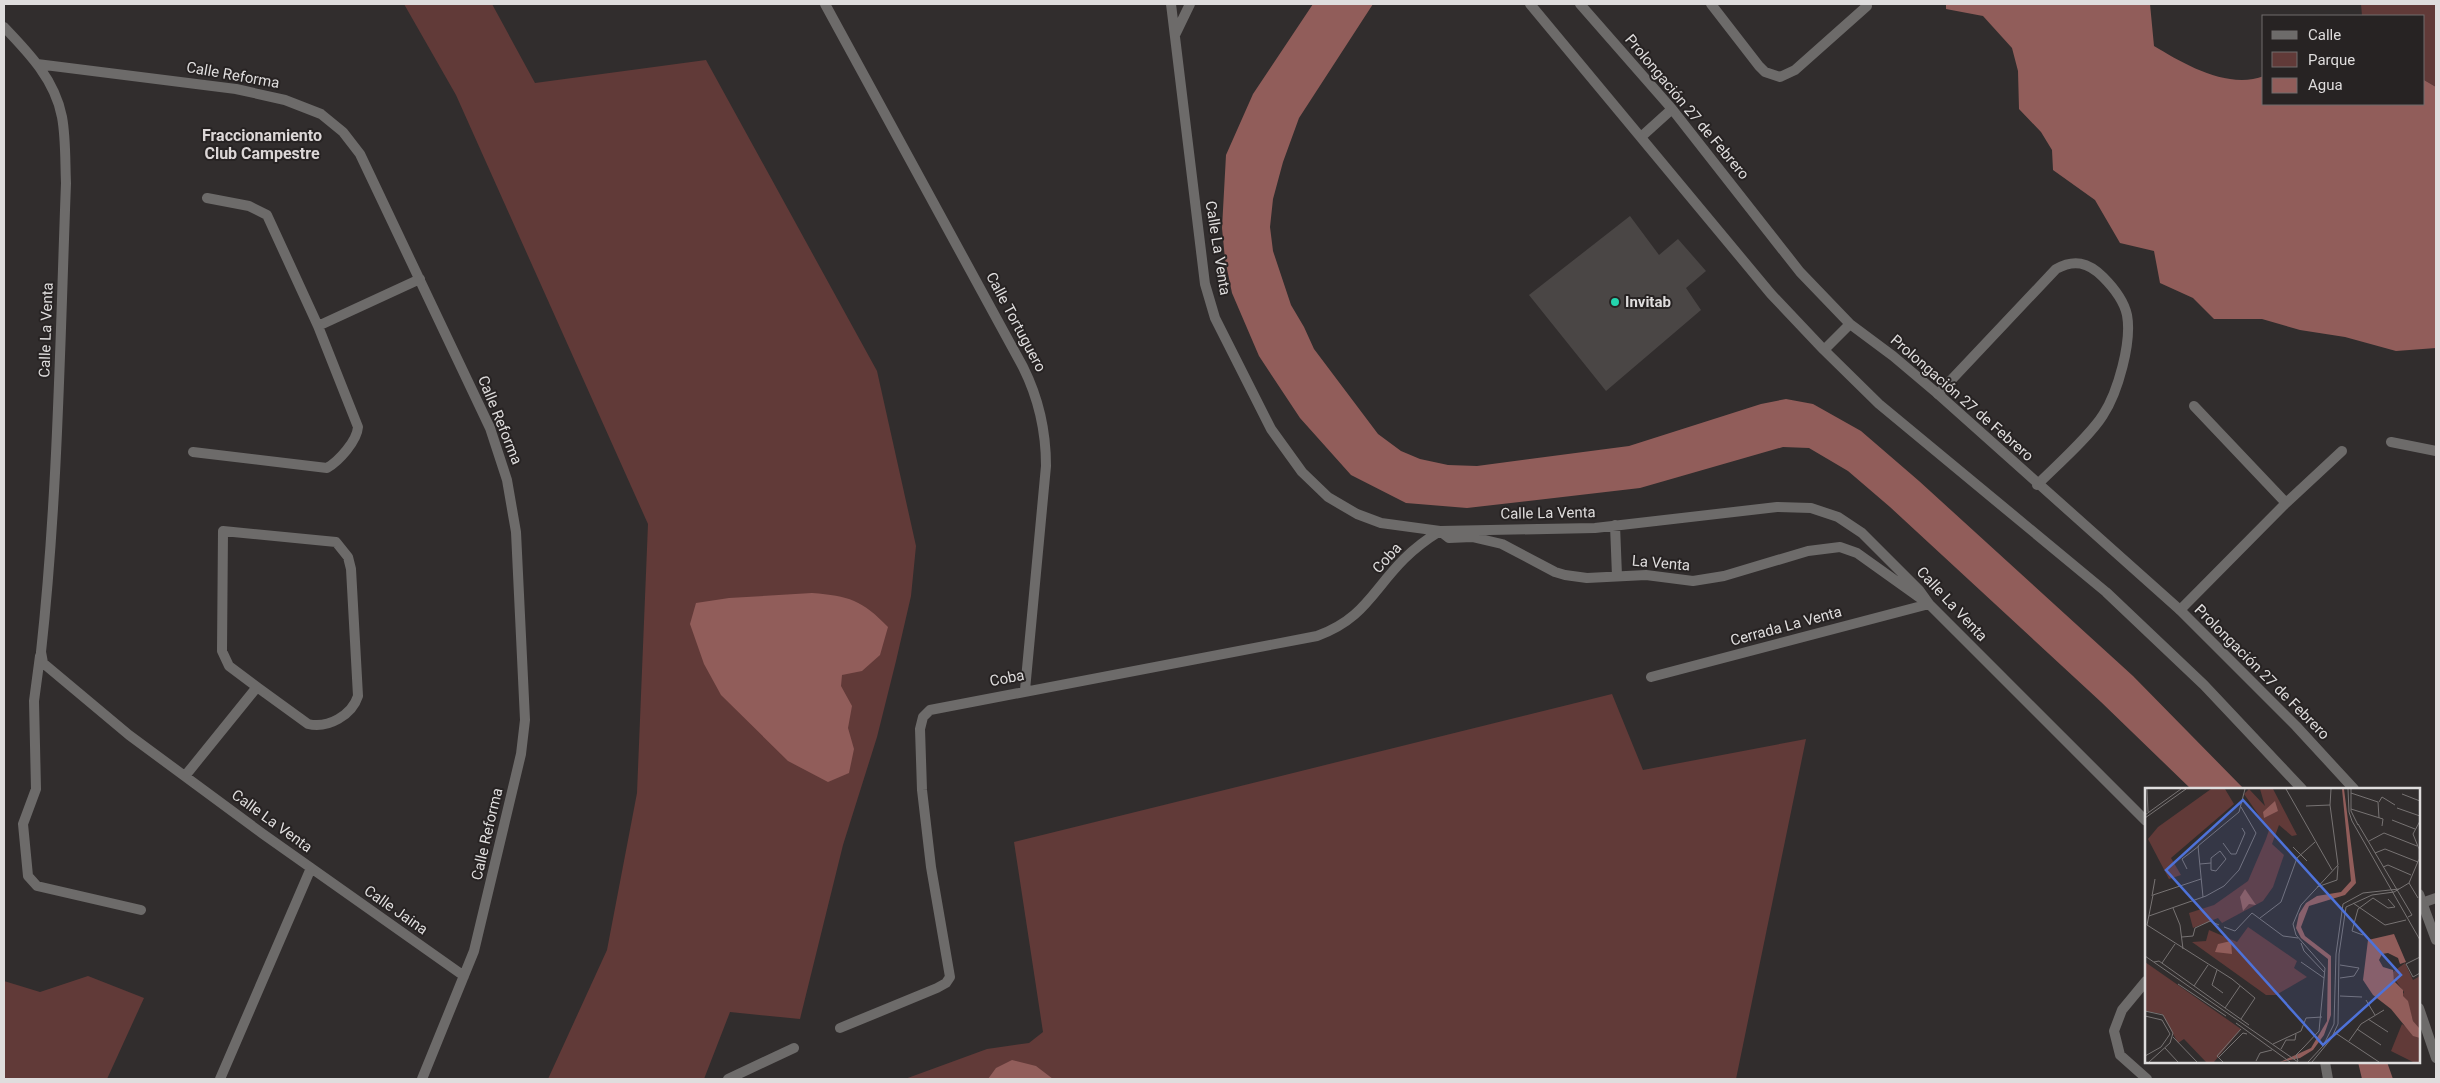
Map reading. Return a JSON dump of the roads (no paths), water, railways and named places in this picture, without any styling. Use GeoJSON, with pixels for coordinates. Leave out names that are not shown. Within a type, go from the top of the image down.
{"type":"FeatureCollection","features":[{"type":"Feature","properties":{"kind":"street","name":"Calle Tortuguero"},"geometry":{"type":"LineString","coordinates":[[825,4],[974,275],[1038,399],[1044,433],[1046,466],[1026,690]]}},
{"type":"Feature","properties":{"kind":"street","name":"Calle La Venta"},"geometry":{"type":"LineString","coordinates":[[1171,4],[1205,284],[1215,318],[1271,429],[1302,472],[1339,504],[1357,514],[1381,523],[1440,531],[1615,526],[1777,507],[1811,508],[1838,517],[1862,533],[1919,590],[1929,604],[2145,820]]}},
{"type":"Feature","properties":{"kind":"street"},"geometry":{"type":"LineString","coordinates":[[1175,36],[1190,4]]}},
{"type":"Feature","properties":{"kind":"street"},"geometry":{"type":"LineString","coordinates":[[1530,4],[1771,294],[1824,350],[1879,404],[2106,592],[2204,685],[2301,788]]}},
{"type":"Feature","properties":{"kind":"street","name":"Prolongación 27 de Febrero"},"geometry":{"type":"LineString","coordinates":[[1580,4],[1672,110],[1800,272],[1850,324],[1893,356],[1938,394],[2180,610],[2296,726],[2353,788]]}},
{"type":"Feature","properties":{"kind":"street"},"geometry":{"type":"LineString","coordinates":[[1711,4],[1759,66],[1765,72],[1780,77],[1795,70],[1867,6]]}},
{"type":"Feature","properties":{"kind":"street","name":"Calle La Venta"},"geometry":{"type":"LineString","coordinates":[[4,27],[37,64],[53,90],[62,116],[66,184],[56,464],[48,581],[34,701],[36,789],[23,824],[28,876],[37,886],[141,910]]}},
{"type":"Feature","properties":{"kind":"street","name":"Calle Reforma"},"geometry":{"type":"LineString","coordinates":[[37,64],[262,93],[307,107],[321,114],[343,132],[360,154],[490,428],[507,480],[517,542],[522,634],[524,738],[474,951],[422,1079]]}},
{"type":"Feature","properties":{"kind":"street"},"geometry":{"type":"LineString","coordinates":[[1641,137],[1672,110]]}},
{"type":"Feature","properties":{"kind":"street"},"geometry":{"type":"LineString","coordinates":[[193,452],[320,468],[333,465],[353,440],[358,427],[318,326],[267,215],[249,206],[207,198]]}},
{"type":"Feature","properties":{"kind":"street"},"geometry":{"type":"LineString","coordinates":[[1938,394],[2056,270],[2076,262],[2087,264],[2096,270],[2122,300],[2127,315],[2128,334],[2121,370],[2103,416],[2038,485]]}},
{"type":"Feature","properties":{"kind":"street"},"geometry":{"type":"LineString","coordinates":[[318,326],[420,279]]}},
{"type":"Feature","properties":{"kind":"street"},"geometry":{"type":"LineString","coordinates":[[1824,350],[1850,324]]}},
{"type":"Feature","properties":{"kind":"street"},"geometry":{"type":"LineString","coordinates":[[2194,406],[2286,503]]}},
{"type":"Feature","properties":{"kind":"street"},"geometry":{"type":"LineString","coordinates":[[2391,442],[2436,451]]}},
{"type":"Feature","properties":{"kind":"street"},"geometry":{"type":"LineString","coordinates":[[2180,610],[2286,503],[2342,451]]}},
{"type":"Feature","properties":{"kind":"street"},"geometry":{"type":"LineString","coordinates":[[1615,526],[1617,576]]}},
{"type":"Feature","properties":{"kind":"street"},"geometry":{"type":"LineString","coordinates":[[224,531],[336,542],[348,557],[351,569],[358,696],[356,702],[338,718],[326,724],[313,725],[308,724],[257,687],[229,666],[222,651],[224,531]]}},
{"type":"Feature","properties":{"kind":"street","name":"Coba"},"geometry":{"type":"LineString","coordinates":[[840,1028],[937,988],[946,983],[950,977],[931,868],[922,790],[920,729],[923,717],[930,710],[936,707],[1160,667],[1317,636],[1334,630],[1362,610],[1404,559],[1421,543],[1440,531]]}},
{"type":"Feature","properties":{"kind":"street","name":"La Venta"},"geometry":{"type":"LineString","coordinates":[[1440,531],[1449,538],[1472,537],[1502,544],[1554,572],[1587,578],[1646,575],[1701,581],[1808,551],[1840,547],[1857,553],[1929,604]]}},
{"type":"Feature","properties":{"kind":"street","name":"Cerrada La Venta"},"geometry":{"type":"LineString","coordinates":[[1650,677],[1929,604]]}},
{"type":"Feature","properties":{"kind":"street","name":"Calle La Venta"},"geometry":{"type":"LineString","coordinates":[[41,652],[43,663],[50,671],[129,735],[311,868],[220,1079]]}},
{"type":"Feature","properties":{"kind":"street"},"geometry":{"type":"LineString","coordinates":[[185,776],[257,687]]}},
{"type":"Feature","properties":{"kind":"street","name":"Calle Jaina"},"geometry":{"type":"LineString","coordinates":[[311,868],[464,976]]}},
{"type":"Feature","properties":{"kind":"street"},"geometry":{"type":"LineString","coordinates":[[2436,898],[2420,900],[2436,940]]}},
{"type":"Feature","properties":{"kind":"street"},"geometry":{"type":"LineString","coordinates":[[2145,983],[2122,1010],[2114,1031],[2120,1055],[2147,1079]]}},
{"type":"Feature","properties":{"kind":"street"},"geometry":{"type":"LineString","coordinates":[[2420,1011],[2436,1058]]}},
{"type":"Feature","properties":{"kind":"street"},"geometry":{"type":"LineString","coordinates":[[728,1079],[794,1048]]}},
{"type":"Feature","properties":{"kind":"street"},"geometry":{"type":"LineString","coordinates":[[2325,1063],[2328,1079]]}},
{"type":"Feature","properties":{"kind":"water"},"geometry":{"type":"Polygon","coordinates":[[[1313,4],[1373,4],[1299,118],[1283,162],[1273,199],[1270,227],[1273,251],[1291,305],[1314,349],[1378,434],[1401,451],[1420,459],[1448,465],[1477,466],[1629,446],[1761,404],[1786,399],[1813,404],[1861,431],[1919,481],[2133,676],[2243,788],[2190,788],[2101,702],[1890,507],[1848,471],[1809,448],[1783,447],[1640,488],[1467,508],[1406,503],[1351,475],[1300,418],[1259,356],[1232,293],[1225,259],[1222,228],[1226,155],[1253,94],[1313,4]]]}},
{"type":"Feature","properties":{"kind":"water"},"geometry":{"type":"Polygon","coordinates":[[[1946,4],[2150,4],[2154,46],[2192,67],[2221,77],[2236,80],[2262,76],[2262,105],[2425,105],[2425,81],[2436,87],[2436,348],[2396,351],[2345,337],[2300,330],[2262,319],[2214,319],[2193,298],[2160,283],[2154,251],[2120,243],[2095,200],[2053,170],[2052,150],[2041,132],[2019,109],[2018,71],[2012,48],[1983,16],[1946,9],[1946,4]]]}},
{"type":"Feature","properties":{"kind":"water"},"geometry":{"type":"Polygon","coordinates":[[[812,593],[836,596],[854,601],[870,611],[888,627],[880,655],[862,671],[842,675],[841,686],[852,706],[848,728],[854,749],[849,773],[828,782],[788,761],[721,695],[704,664],[690,624],[696,603],[729,598],[812,593]]]}},
{"type":"Feature","properties":{"kind":"water"},"geometry":{"type":"Polygon","coordinates":[[[1012,1060],[1036,1066],[1053,1079],[988,1079],[996,1068],[1012,1060]]]}},
{"type":"Feature","properties":{"kind":"water"},"geometry":{"type":"Polygon","coordinates":[[[2358,1063],[2387,1063],[2393,1079],[2362,1079],[2358,1063]]]}},
{"type":"Feature","properties":{"kind":"place","name":"Invitab"},"geometry":{"type":"Point","coordinates":[1615,302]}},
{"type":"Feature","properties":{"kind":"district","name":"Fraccionamiento Club Campestre"},"geometry":{"type":"Point","coordinates":[262,144]}}]}
